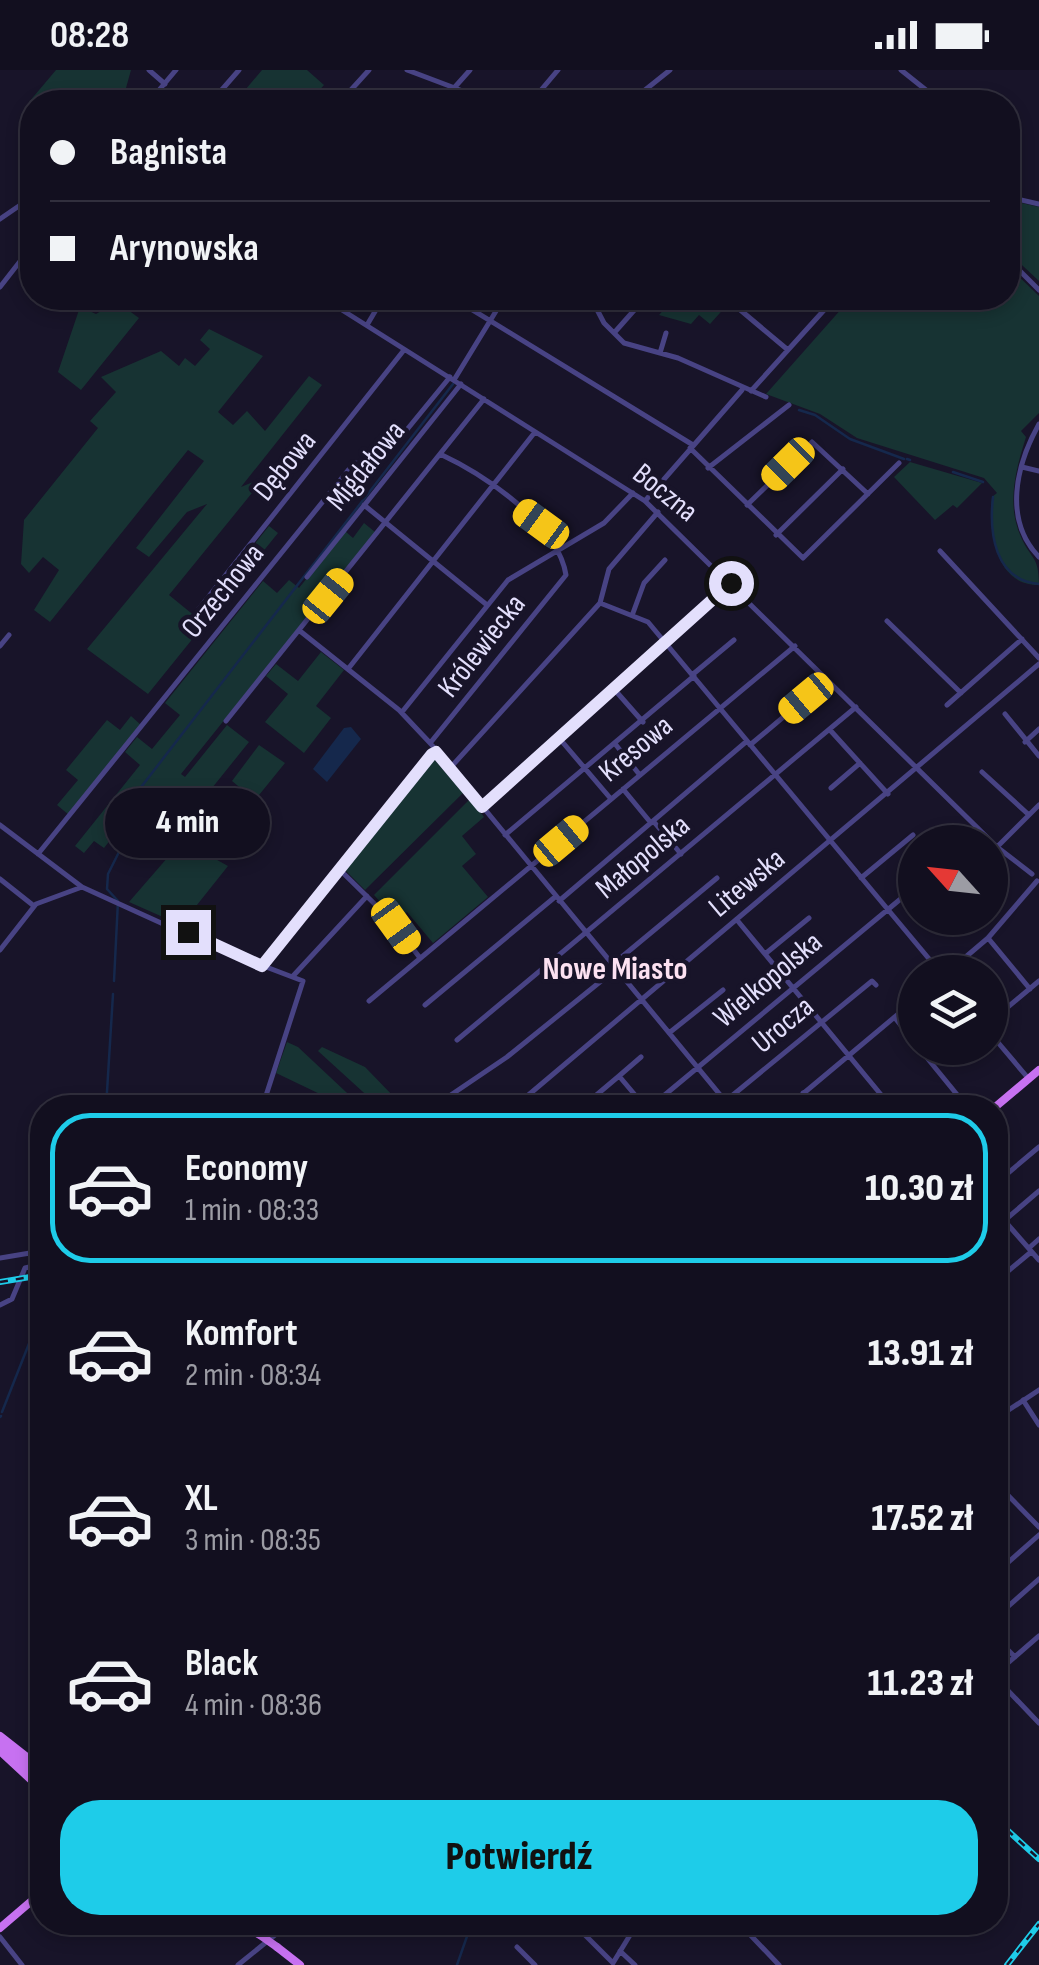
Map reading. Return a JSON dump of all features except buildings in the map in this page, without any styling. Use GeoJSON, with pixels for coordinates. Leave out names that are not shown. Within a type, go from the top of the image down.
{"type":"FeatureCollection","features":[{"type":"Feature","properties":{"kind":"main road"},"geometry":{"type":"LineString","coordinates":[[1008,1096],[1039,1070]]}},
{"type":"Feature","properties":{"kind":"main road"},"geometry":{"type":"LineString","coordinates":[[0,1739],[30,1760]]}},
{"type":"Feature","properties":{"kind":"main road"},"geometry":{"type":"LineString","coordinates":[[0,1739],[30,1768]]}},
{"type":"Feature","properties":{"kind":"main road"},"geometry":{"type":"LineString","coordinates":[[0,1751],[30,1779]]}},
{"type":"Feature","properties":{"kind":"main road"},"geometry":{"type":"LineString","coordinates":[[4,1926],[30,1905]]}},
{"type":"Feature","properties":{"kind":"main road"},"geometry":{"type":"LineString","coordinates":[[261,1935],[300,1965]]}},
{"type":"Feature","properties":{"kind":"street"},"geometry":{"type":"LineString","coordinates":[[149,70],[165,84]]}},
{"type":"Feature","properties":{"kind":"street"},"geometry":{"type":"LineString","coordinates":[[160,90],[176,70]]}},
{"type":"Feature","properties":{"kind":"street"},"geometry":{"type":"LineString","coordinates":[[222,90],[239,70]]}},
{"type":"Feature","properties":{"kind":"street"},"geometry":{"type":"LineString","coordinates":[[351,90],[369,70]]}},
{"type":"Feature","properties":{"kind":"street"},"geometry":{"type":"LineString","coordinates":[[406,70],[460,90]]}},
{"type":"Feature","properties":{"kind":"street"},"geometry":{"type":"LineString","coordinates":[[454,88],[470,70]]}},
{"type":"Feature","properties":{"kind":"street"},"geometry":{"type":"LineString","coordinates":[[540,90],[558,70]]}},
{"type":"Feature","properties":{"kind":"street"},"geometry":{"type":"LineString","coordinates":[[645,90],[670,70]]}},
{"type":"Feature","properties":{"kind":"street"},"geometry":{"type":"LineString","coordinates":[[901,70],[926,90]]}},
{"type":"Feature","properties":{"kind":"street"},"geometry":{"type":"LineString","coordinates":[[0,287],[20,261]]}},
{"type":"Feature","properties":{"kind":"street"},"geometry":{"type":"LineString","coordinates":[[1020,271],[1039,290]]}},
{"type":"Feature","properties":{"kind":"street","name":"Boczna"},"geometry":{"type":"LineString","coordinates":[[347,310],[645,501],[974,825]]}},
{"type":"Feature","properties":{"kind":"street"},"geometry":{"type":"LineString","coordinates":[[367,325],[375,310]]}},
{"type":"Feature","properties":{"kind":"street"},"geometry":{"type":"LineString","coordinates":[[472,310],[691,447],[798,556],[806,558],[899,463]]}},
{"type":"Feature","properties":{"kind":"street"},"geometry":{"type":"LineString","coordinates":[[455,380],[497,310]]}},
{"type":"Feature","properties":{"kind":"street"},"geometry":{"type":"LineString","coordinates":[[599,310],[614,333],[629,346],[660,353],[766,397]]}},
{"type":"Feature","properties":{"kind":"street"},"geometry":{"type":"LineString","coordinates":[[614,333],[634,310]]}},
{"type":"Feature","properties":{"kind":"street"},"geometry":{"type":"LineString","coordinates":[[740,310],[788,350]]}},
{"type":"Feature","properties":{"kind":"street"},"geometry":{"type":"LineString","coordinates":[[751,391],[824,310]]}},
{"type":"Feature","properties":{"kind":"street"},"geometry":{"type":"LineString","coordinates":[[660,353],[666,333]]}},
{"type":"Feature","properties":{"kind":"street","name":"Dębowa"},"geometry":{"type":"LineString","coordinates":[[198,610],[405,349]]}},
{"type":"Feature","properties":{"kind":"street","name":"Migdałowa"},"geometry":{"type":"LineString","coordinates":[[307,577],[455,380]]}},
{"type":"Feature","properties":{"kind":"street","name":"Orzechowa"},"geometry":{"type":"LineString","coordinates":[[38,854],[354,463],[378,465],[455,380]]}},
{"type":"Feature","properties":{"kind":"street"},"geometry":{"type":"LineString","coordinates":[[645,501],[742,389]]}},
{"type":"Feature","properties":{"kind":"street"},"geometry":{"type":"LineString","coordinates":[[226,722],[484,399]]}},
{"type":"Feature","properties":{"kind":"street"},"geometry":{"type":"LineString","coordinates":[[708,468],[789,405]]}},
{"type":"Feature","properties":{"kind":"street"},"geometry":{"type":"LineString","coordinates":[[1039,424],[1022,467],[1016,511],[1024,539],[1039,557]]}},
{"type":"Feature","properties":{"kind":"street"},"geometry":{"type":"LineString","coordinates":[[348,668],[535,431]]}},
{"type":"Feature","properties":{"kind":"street"},"geometry":{"type":"LineString","coordinates":[[747,505],[812,442],[868,494]]}},
{"type":"Feature","properties":{"kind":"street"},"geometry":{"type":"LineString","coordinates":[[440,454],[541,524],[557,548]]}},
{"type":"Feature","properties":{"kind":"street"},"geometry":{"type":"LineString","coordinates":[[1022,467],[1039,471]]}},
{"type":"Feature","properties":{"kind":"street"},"geometry":{"type":"LineString","coordinates":[[776,535],[843,469]]}},
{"type":"Feature","properties":{"kind":"street"},"geometry":{"type":"LineString","coordinates":[[402,712],[519,571],[604,523],[633,492]]}},
{"type":"Feature","properties":{"kind":"street"},"geometry":{"type":"LineString","coordinates":[[364,506],[487,605]]}},
{"type":"Feature","properties":{"kind":"street"},"geometry":{"type":"LineString","coordinates":[[450,768],[600,603],[609,569],[658,512]]}},
{"type":"Feature","properties":{"kind":"street","name":"Królewiecka"},"geometry":{"type":"LineString","coordinates":[[430,743],[565,578],[557,548]]}},
{"type":"Feature","properties":{"kind":"street"},"geometry":{"type":"LineString","coordinates":[[940,551],[1039,661]]}},
{"type":"Feature","properties":{"kind":"street"},"geometry":{"type":"LineString","coordinates":[[632,614],[644,582],[665,560]]}},
{"type":"Feature","properties":{"kind":"street"},"geometry":{"type":"LineString","coordinates":[[482,807],[731,583]]}},
{"type":"Feature","properties":{"kind":"street"},"geometry":{"type":"LineString","coordinates":[[600,603],[648,622],[925,955]]}},
{"type":"Feature","properties":{"kind":"street"},"geometry":{"type":"LineString","coordinates":[[886,621],[960,692]]}},
{"type":"Feature","properties":{"kind":"street"},"geometry":{"type":"LineString","coordinates":[[300,630],[402,712],[720,1095]]}},
{"type":"Feature","properties":{"kind":"street"},"geometry":{"type":"LineString","coordinates":[[0,646],[9,635]]}},
{"type":"Feature","properties":{"kind":"street"},"geometry":{"type":"LineString","coordinates":[[947,705],[1022,639]]}},
{"type":"Feature","properties":{"kind":"street"},"geometry":{"type":"LineString","coordinates":[[505,835],[616,746],[734,640]]}},
{"type":"Feature","properties":{"kind":"street","name":"Kresowa"},"geometry":{"type":"LineString","coordinates":[[369,1001],[794,646]]}},
{"type":"Feature","properties":{"kind":"street","name":"Litewska"},"geometry":{"type":"LineString","coordinates":[[528,1095],[889,795],[1039,661]]}},
{"type":"Feature","properties":{"kind":"street"},"geometry":{"type":"LineString","coordinates":[[614,689],[643,722]]}},
{"type":"Feature","properties":{"kind":"street"},"geometry":{"type":"LineString","coordinates":[[425,1005],[806,698]]}},
{"type":"Feature","properties":{"kind":"street","name":"Małopolska"},"geometry":{"type":"LineString","coordinates":[[458,1040],[856,708]]}},
{"type":"Feature","properties":{"kind":"street"},"geometry":{"type":"LineString","coordinates":[[1005,714],[1039,756]]}},
{"type":"Feature","properties":{"kind":"street"},"geometry":{"type":"LineString","coordinates":[[1025,742],[1039,728]]}},
{"type":"Feature","properties":{"kind":"street"},"geometry":{"type":"LineString","coordinates":[[830,730],[889,795]]}},
{"type":"Feature","properties":{"kind":"street"},"geometry":{"type":"LineString","coordinates":[[559,738],[610,800]]}},
{"type":"Feature","properties":{"kind":"street"},"geometry":{"type":"LineString","coordinates":[[616,746],[640,775]]}},
{"type":"Feature","properties":{"kind":"street"},"geometry":{"type":"LineString","coordinates":[[262,966],[436,752]]}},
{"type":"Feature","properties":{"kind":"street"},"geometry":{"type":"LineString","coordinates":[[831,788],[860,763]]}},
{"type":"Feature","properties":{"kind":"street"},"geometry":{"type":"LineString","coordinates":[[982,772],[1029,815]]}},
{"type":"Feature","properties":{"kind":"street"},"geometry":{"type":"LineString","coordinates":[[623,789],[681,854]]}},
{"type":"Feature","properties":{"kind":"street"},"geometry":{"type":"LineString","coordinates":[[1008,836],[1039,805]]}},
{"type":"Feature","properties":{"kind":"street"},"geometry":{"type":"LineString","coordinates":[[0,825],[82,886],[296,978],[304,987],[267,1095]]}},
{"type":"Feature","properties":{"kind":"street"},"geometry":{"type":"LineString","coordinates":[[861,878],[898,847]]}},
{"type":"Feature","properties":{"kind":"street","name":"Boczna"},"geometry":{"type":"LineString","coordinates":[[1008,856],[1036,875]]}},
{"type":"Feature","properties":{"kind":"street"},"geometry":{"type":"LineString","coordinates":[[338,868],[368,896],[420,958]]}},
{"type":"Feature","properties":{"kind":"street"},"geometry":{"type":"LineString","coordinates":[[968,955],[988,938],[1036,875]]}},
{"type":"Feature","properties":{"kind":"street"},"geometry":{"type":"LineString","coordinates":[[451,1095],[614,967],[717,878]]}},
{"type":"Feature","properties":{"kind":"street"},"geometry":{"type":"LineString","coordinates":[[0,879],[34,906]]}},
{"type":"Feature","properties":{"kind":"street"},"geometry":{"type":"LineString","coordinates":[[0,950],[34,906],[82,886]]}},
{"type":"Feature","properties":{"kind":"street"},"geometry":{"type":"LineString","coordinates":[[296,978],[368,896]]}},
{"type":"Feature","properties":{"kind":"street","name":"Wielkopolska"},"geometry":{"type":"LineString","coordinates":[[664,1095],[898,901]]}},
{"type":"Feature","properties":{"kind":"street"},"geometry":{"type":"LineString","coordinates":[[764,955],[809,918]]}},
{"type":"Feature","properties":{"kind":"street"},"geometry":{"type":"LineString","coordinates":[[738,920],[881,1095]]}},
{"type":"Feature","properties":{"kind":"street"},"geometry":{"type":"LineString","coordinates":[[988,938],[1030,989]]}},
{"type":"Feature","properties":{"kind":"street","name":"Urocza"},"geometry":{"type":"LineString","coordinates":[[738,1095],[872,980],[876,985]]}},
{"type":"Feature","properties":{"kind":"street"},"geometry":{"type":"LineString","coordinates":[[1008,1007],[1039,981]]}},
{"type":"Feature","properties":{"kind":"street"},"geometry":{"type":"LineString","coordinates":[[669,1034],[723,990]]}},
{"type":"Feature","properties":{"kind":"street"},"geometry":{"type":"LineString","coordinates":[[802,1095],[898,1015]]}},
{"type":"Feature","properties":{"kind":"street"},"geometry":{"type":"LineString","coordinates":[[894,1018],[898,1023]]}},
{"type":"Feature","properties":{"kind":"street"},"geometry":{"type":"LineString","coordinates":[[1008,1055],[1028,1078]]}},
{"type":"Feature","properties":{"kind":"street"},"geometry":{"type":"LineString","coordinates":[[596,1095],[642,1057]]}},
{"type":"Feature","properties":{"kind":"street"},"geometry":{"type":"LineString","coordinates":[[933,1065],[957,1095]]}},
{"type":"Feature","properties":{"kind":"street"},"geometry":{"type":"LineString","coordinates":[[619,1076],[636,1095]]}},
{"type":"Feature","properties":{"kind":"street"},"geometry":{"type":"LineString","coordinates":[[1008,1173],[1039,1147]]}},
{"type":"Feature","properties":{"kind":"street"},"geometry":{"type":"LineString","coordinates":[[1008,1217],[1039,1191]]}},
{"type":"Feature","properties":{"kind":"street"},"geometry":{"type":"LineString","coordinates":[[1008,1224],[1039,1260]]}},
{"type":"Feature","properties":{"kind":"street"},"geometry":{"type":"LineString","coordinates":[[1008,1270],[1039,1240]]}},
{"type":"Feature","properties":{"kind":"street"},"geometry":{"type":"LineString","coordinates":[[0,1258],[30,1253]]}},
{"type":"Feature","properties":{"kind":"street"},"geometry":{"type":"LineString","coordinates":[[0,1305],[12,1299],[25,1268],[30,1267]]}},
{"type":"Feature","properties":{"kind":"street"},"geometry":{"type":"LineString","coordinates":[[1008,1410],[1039,1390]]}},
{"type":"Feature","properties":{"kind":"street"},"geometry":{"type":"LineString","coordinates":[[1023,1400],[1039,1425]]}},
{"type":"Feature","properties":{"kind":"street"},"geometry":{"type":"LineString","coordinates":[[1008,1495],[1039,1527]]}},
{"type":"Feature","properties":{"kind":"street"},"geometry":{"type":"LineString","coordinates":[[1008,1562],[1039,1535]]}},
{"type":"Feature","properties":{"kind":"street"},"geometry":{"type":"LineString","coordinates":[[1008,1606],[1039,1579]]}},
{"type":"Feature","properties":{"kind":"street"},"geometry":{"type":"LineString","coordinates":[[1008,1664],[1039,1636]]}},
{"type":"Feature","properties":{"kind":"street"},"geometry":{"type":"LineString","coordinates":[[1008,1650],[1015,1657]]}},
{"type":"Feature","properties":{"kind":"street"},"geometry":{"type":"LineString","coordinates":[[1008,1690],[1039,1723]]}},
{"type":"Feature","properties":{"kind":"street"},"geometry":{"type":"LineString","coordinates":[[238,1965],[275,1935]]}},
{"type":"Feature","properties":{"kind":"street"},"geometry":{"type":"LineString","coordinates":[[585,1935],[613,1964],[630,1935]]}},
{"type":"Feature","properties":{"kind":"street"},"geometry":{"type":"LineString","coordinates":[[750,1935],[780,1965]]}},
{"type":"Feature","properties":{"kind":"street"},"geometry":{"type":"LineString","coordinates":[[0,1938],[22,1965]]}},
{"type":"Feature","properties":{"kind":"street"},"geometry":{"type":"LineString","coordinates":[[517,1947],[535,1965]]}},
{"type":"Feature","properties":{"kind":"street"},"geometry":{"type":"LineString","coordinates":[[620,1952],[634,1965]]}},
{"type":"Feature","properties":{"kind":"green space"},"geometry":{"type":"Polygon","coordinates":[[[56,70],[131,70],[124,90],[39,90],[56,70]]]}},
{"type":"Feature","properties":{"kind":"green space"},"geometry":{"type":"Polygon","coordinates":[[[262,70],[307,70],[324,85],[320,90],[245,90],[262,70]]]}},
{"type":"Feature","properties":{"kind":"green space"},"geometry":{"type":"Polygon","coordinates":[[[1020,203],[1039,207],[1039,281],[1020,263],[1020,203]]]}},
{"type":"Feature","properties":{"kind":"green space"},"geometry":{"type":"Polygon","coordinates":[[[1020,278],[1039,296],[1039,413],[1021,431],[1026,437],[1013,499],[1016,525],[1036,563],[1039,585],[1024,583],[1004,566],[991,524],[992,497],[997,493],[984,478],[857,438],[820,414],[766,394],[840,310],[1020,310],[1020,278]]]}},
{"type":"Feature","properties":{"kind":"green space"},"geometry":{"type":"Polygon","coordinates":[[[79,310],[96,314],[103,310],[128,310],[139,318],[81,390],[58,372],[79,310]]]}},
{"type":"Feature","properties":{"kind":"green space"},"geometry":{"type":"Polygon","coordinates":[[[663,310],[723,310],[710,324],[699,315],[691,324],[659,315],[663,310]]]}},
{"type":"Feature","properties":{"kind":"green space"},"geometry":{"type":"Polygon","coordinates":[[[209,329],[263,356],[218,412],[233,425],[247,411],[265,431],[309,376],[322,385],[241,487],[265,477],[169,595],[196,617],[269,526],[278,533],[148,694],[87,649],[207,504],[187,512],[149,557],[136,548],[204,461],[188,450],[50,622],[34,610],[59,570],[43,557],[29,573],[21,564],[24,520],[98,428],[90,421],[116,392],[101,377],[161,351],[179,366],[185,358],[195,366],[210,349],[200,340],[209,329]]]}},
{"type":"Feature","properties":{"kind":"green space"},"geometry":{"type":"Polygon","coordinates":[[[910,462],[982,483],[957,508],[953,505],[935,520],[894,477],[910,462]]]}},
{"type":"Feature","properties":{"kind":"green space"},"geometry":{"type":"Polygon","coordinates":[[[364,523],[375,532],[181,774],[185,777],[227,725],[249,742],[171,839],[134,810],[104,848],[94,841],[84,853],[75,846],[140,765],[125,752],[137,737],[152,749],[180,715],[165,703],[263,581],[277,593],[289,580],[299,588],[345,531],[353,538],[364,523]]]}},
{"type":"Feature","properties":{"kind":"green space"},"geometry":{"type":"Polygon","coordinates":[[[321,652],[344,670],[316,706],[331,718],[304,753],[265,722],[288,694],[266,676],[276,664],[298,681],[321,652]]]}},
{"type":"Feature","properties":{"kind":"green space"},"geometry":{"type":"Polygon","coordinates":[[[131,716],[141,725],[69,815],[57,805],[78,780],[66,770],[107,720],[120,730],[131,716]]]}},
{"type":"Feature","properties":{"kind":"green space"},"geometry":{"type":"Polygon","coordinates":[[[259,745],[285,763],[255,800],[232,781],[259,745]]]}},
{"type":"Feature","properties":{"kind":"green space"},"geometry":{"type":"Polygon","coordinates":[[[433,758],[463,793],[365,890],[342,867],[433,758]]]}},
{"type":"Feature","properties":{"kind":"green space"},"geometry":{"type":"Polygon","coordinates":[[[470,799],[484,817],[462,836],[476,854],[462,866],[488,897],[433,943],[407,912],[397,921],[374,895],[470,799]]]}},
{"type":"Feature","properties":{"kind":"green space"},"geometry":{"type":"Polygon","coordinates":[[[175,849],[210,856],[228,866],[181,925],[129,902],[175,849]]]}},
{"type":"Feature","properties":{"kind":"green space"},"geometry":{"type":"Polygon","coordinates":[[[287,1042],[298,1047],[349,1095],[322,1095],[276,1073],[287,1042]]]}},
{"type":"Feature","properties":{"kind":"green space"},"geometry":{"type":"Polygon","coordinates":[[[322,1047],[365,1067],[392,1095],[366,1095],[318,1051],[322,1047]]]}},
{"type":"Feature","properties":{"kind":"water"},"geometry":{"type":"Polygon","coordinates":[[[351,727],[361,739],[327,782],[313,769],[344,728],[351,727]]]}},
{"type":"Feature","properties":{"kind":"waterway"},"geometry":{"type":"LineString","coordinates":[[114,981],[118,901],[107,889],[108,874],[120,850],[114,837],[121,813],[453,384]]}},
{"type":"Feature","properties":{"kind":"waterway"},"geometry":{"type":"LineString","coordinates":[[799,410],[815,415],[850,439],[904,459]]}},
{"type":"Feature","properties":{"kind":"waterway"},"geometry":{"type":"LineString","coordinates":[[953,472],[983,482]]}},
{"type":"Feature","properties":{"kind":"waterway"},"geometry":{"type":"LineString","coordinates":[[993,497],[994,539],[1004,564],[1024,581],[1039,584]]}},
{"type":"Feature","properties":{"kind":"waterway"},"geometry":{"type":"LineString","coordinates":[[107,1095],[113,994]]}},
{"type":"Feature","properties":{"kind":"waterway"},"geometry":{"type":"LineString","coordinates":[[2,1412],[30,1341]]}},
{"type":"Feature","properties":{"kind":"waterway"},"geometry":{"type":"LineString","coordinates":[[457,1965],[467,1935]]}},
{"type":"Feature","properties":{"kind":"railway"},"geometry":{"type":"LineString","coordinates":[[0,1282],[30,1277]]}},
{"type":"Feature","properties":{"kind":"railway"},"geometry":{"type":"LineString","coordinates":[[1008,1831],[1039,1859]]}},
{"type":"Feature","properties":{"kind":"railway"},"geometry":{"type":"LineString","coordinates":[[1007,1965],[1039,1924]]}},
{"type":"Feature","properties":{"kind":"district","name":"Nowe Miasto"},"geometry":{"type":"Point","coordinates":[615,969]}},
{"type":"Feature","properties":{"kind":"route"},"geometry":{"type":"LineString","coordinates":[[188,932],[211,946],[262,966],[432,754],[436,752],[482,807],[731,583]]}}]}
